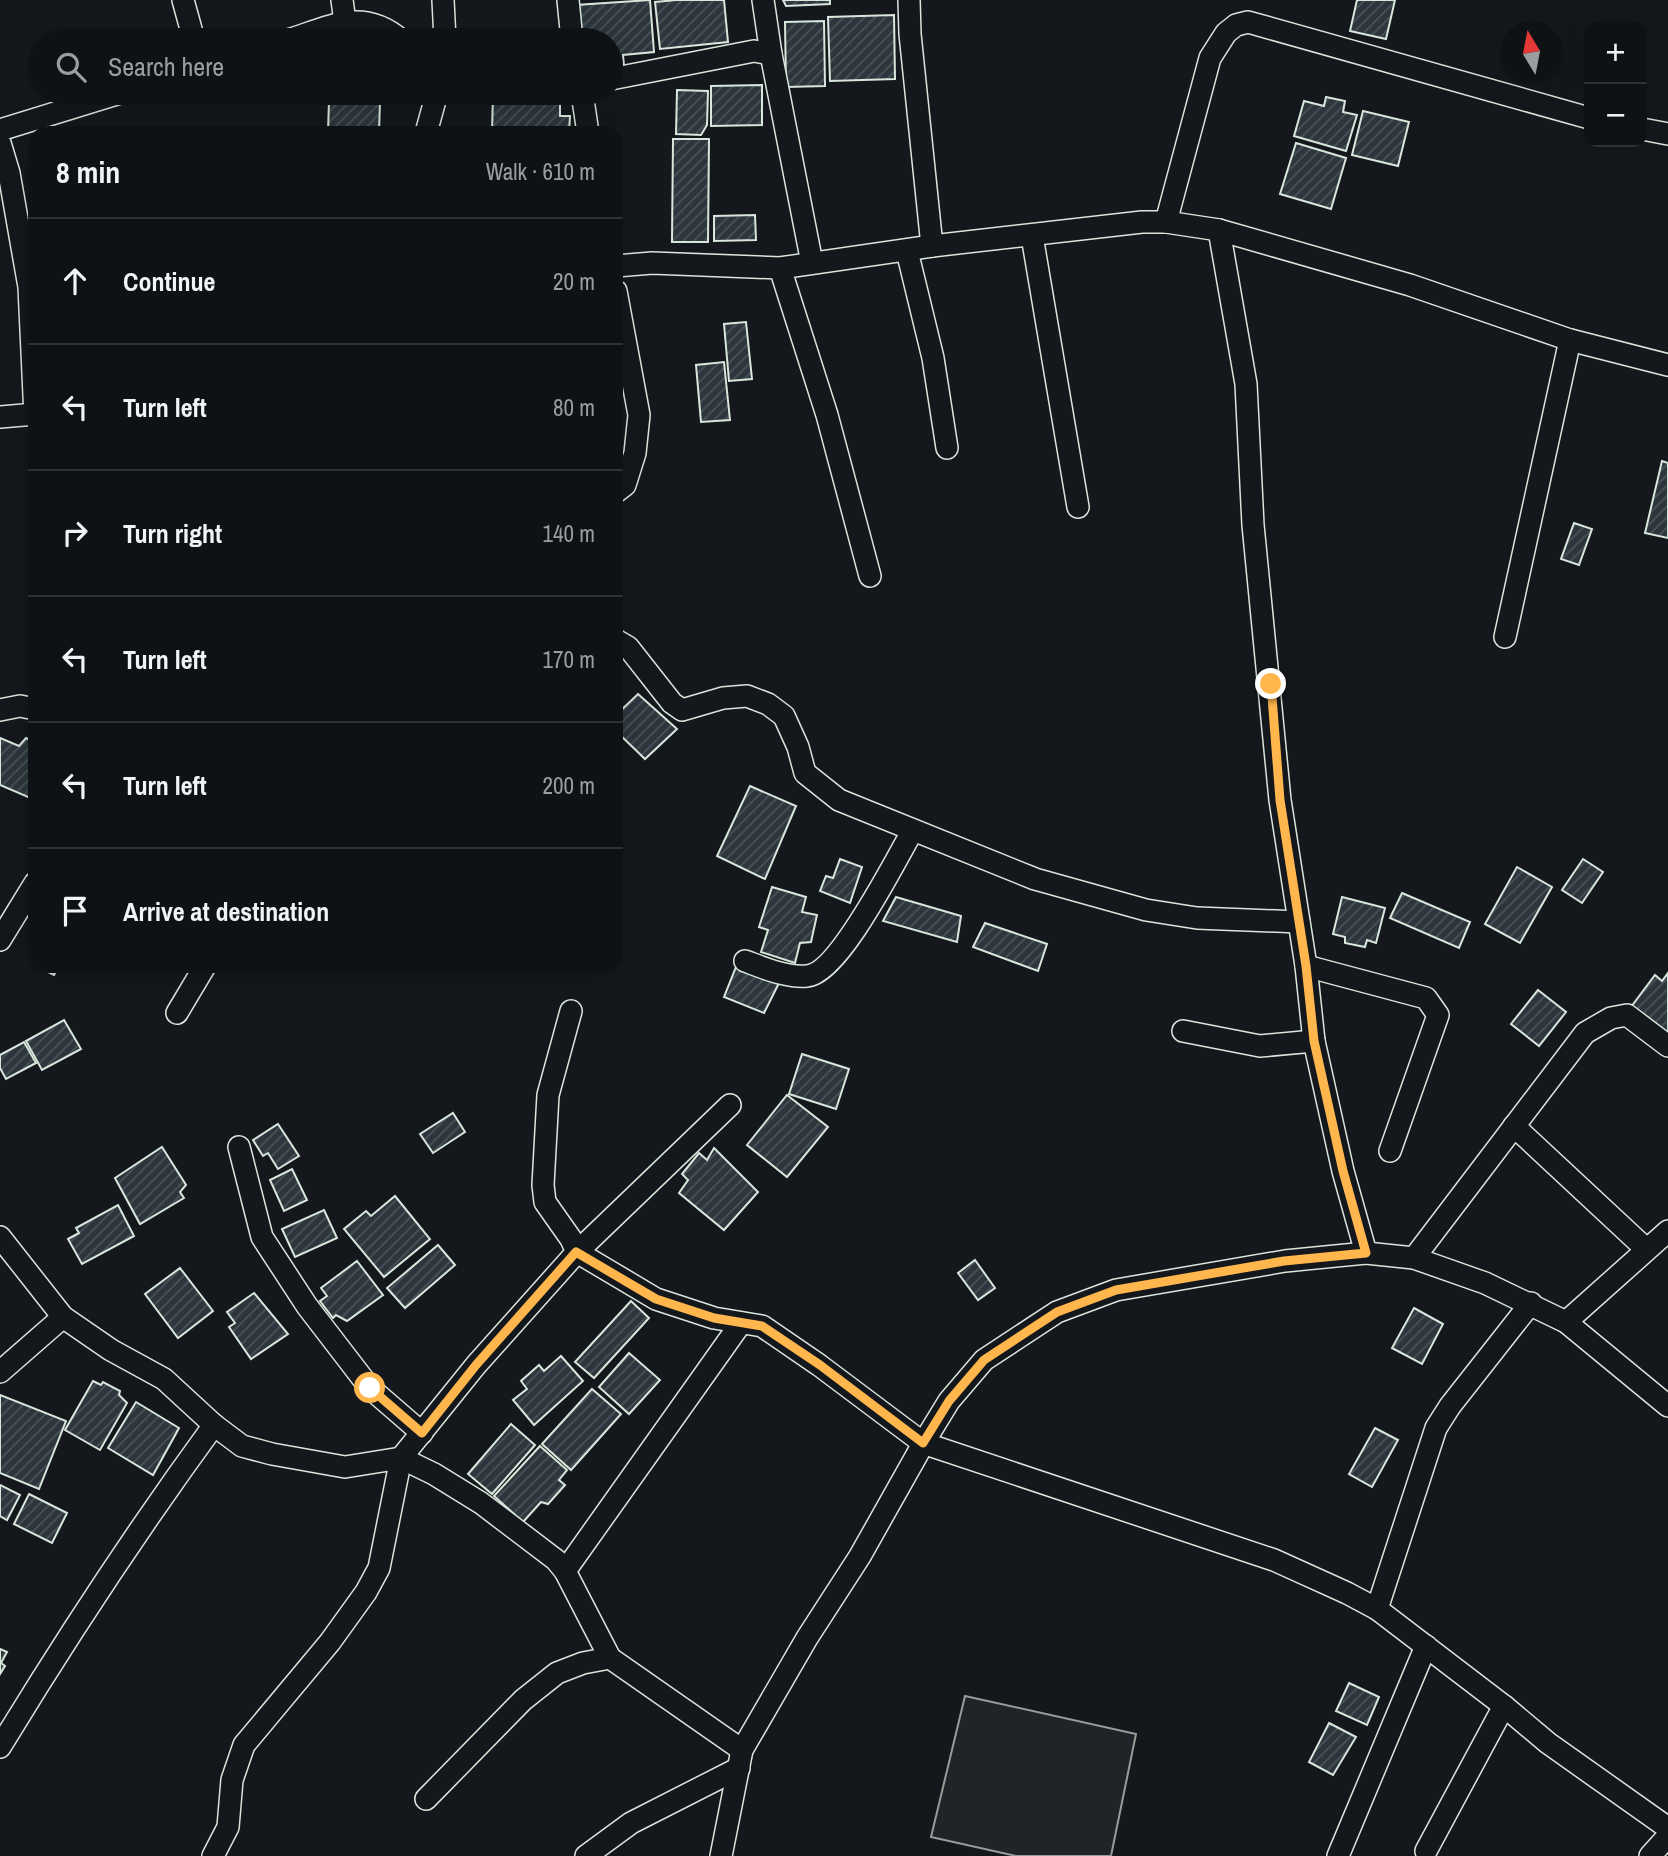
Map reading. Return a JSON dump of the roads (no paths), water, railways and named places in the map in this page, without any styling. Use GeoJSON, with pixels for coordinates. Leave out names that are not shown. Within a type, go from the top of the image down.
{"type":"FeatureCollection","features":[{"type":"Feature","properties":{"kind":"street"},"geometry":{"type":"LineString","coordinates":[[183,0],[191,28]]}},
{"type":"Feature","properties":{"kind":"street"},"geometry":{"type":"LineString","coordinates":[[342,0],[345,22]]}},
{"type":"Feature","properties":{"kind":"street"},"geometry":{"type":"LineString","coordinates":[[443,0],[444,28]]}},
{"type":"Feature","properties":{"kind":"street"},"geometry":{"type":"LineString","coordinates":[[568,0],[571,28]]}},
{"type":"Feature","properties":{"kind":"street"},"geometry":{"type":"LineString","coordinates":[[763,0],[812,263]]}},
{"type":"Feature","properties":{"kind":"street"},"geometry":{"type":"LineString","coordinates":[[909,0],[910,34],[932,246]]}},
{"type":"Feature","properties":{"kind":"street"},"geometry":{"type":"LineString","coordinates":[[326,28],[345,22],[370,21],[381,28]]}},
{"type":"Feature","properties":{"kind":"street"},"geometry":{"type":"LineString","coordinates":[[1167,222],[1210,58],[1226,33],[1237,25],[1248,22],[1584,117]]}},
{"type":"Feature","properties":{"kind":"street"},"geometry":{"type":"LineString","coordinates":[[623,77],[754,51],[771,54]]}},
{"type":"Feature","properties":{"kind":"street"},"geometry":{"type":"LineString","coordinates":[[0,130],[81,105]]}},
{"type":"Feature","properties":{"kind":"street"},"geometry":{"type":"LineString","coordinates":[[428,126],[434,105]]}},
{"type":"Feature","properties":{"kind":"street"},"geometry":{"type":"LineString","coordinates":[[584,105],[587,126]]}},
{"type":"Feature","properties":{"kind":"street"},"geometry":{"type":"LineString","coordinates":[[1647,130],[1668,135]]}},
{"type":"Feature","properties":{"kind":"street"},"geometry":{"type":"LineString","coordinates":[[0,143],[9,173],[28,281]]}},
{"type":"Feature","properties":{"kind":"street"},"geometry":{"type":"LineString","coordinates":[[623,265],[652,263],[780,268],[932,246],[1142,222],[1167,222],[1219,230],[1410,285],[1570,340],[1668,365]]}},
{"type":"Feature","properties":{"kind":"street"},"geometry":{"type":"LineString","coordinates":[[1219,230],[1246,384],[1253,526],[1280,800],[1306,966],[1314,1041],[1343,1171],[1366,1253]]}},
{"type":"Feature","properties":{"kind":"street"},"geometry":{"type":"LineString","coordinates":[[1032,236],[1078,507]]}},
{"type":"Feature","properties":{"kind":"street"},"geometry":{"type":"LineString","coordinates":[[906,251],[933,358],[947,448]]}},
{"type":"Feature","properties":{"kind":"street"},"geometry":{"type":"LineString","coordinates":[[780,268],[827,415],[870,576]]}},
{"type":"Feature","properties":{"kind":"street"},"geometry":{"type":"LineString","coordinates":[[623,329],[639,415],[635,453],[623,487]]}},
{"type":"Feature","properties":{"kind":"street"},"geometry":{"type":"LineString","coordinates":[[1505,637],[1570,340]]}},
{"type":"Feature","properties":{"kind":"street"},"geometry":{"type":"LineString","coordinates":[[0,417],[28,415]]}},
{"type":"Feature","properties":{"kind":"street"},"geometry":{"type":"LineString","coordinates":[[623,644],[672,703],[682,710],[723,698],[747,696],[768,704],[784,716],[798,747],[805,773],[839,800],[1035,879],[1146,910],[1197,918],[1299,922]]}},
{"type":"Feature","properties":{"kind":"street"},"geometry":{"type":"LineString","coordinates":[[0,710],[20,706],[28,708]]}},
{"type":"Feature","properties":{"kind":"street"},"geometry":{"type":"LineString","coordinates":[[745,961],[775,972],[809,976],[827,966],[863,917],[913,830]]}},
{"type":"Feature","properties":{"kind":"street"},"geometry":{"type":"LineString","coordinates":[[0,940],[28,894]]}},
{"type":"Feature","properties":{"kind":"street"},"geometry":{"type":"LineString","coordinates":[[1306,966],[1426,998],[1438,1015],[1390,1152]]}},
{"type":"Feature","properties":{"kind":"street"},"geometry":{"type":"LineString","coordinates":[[177,1013],[201,973]]}},
{"type":"Feature","properties":{"kind":"street"},"geometry":{"type":"LineString","coordinates":[[571,1011],[548,1094],[543,1185],[545,1202],[571,1239],[576,1252],[656,1299],[714,1318],[762,1326],[820,1365],[923,1443],[1274,1560],[1377,1609],[1548,1743],[1668,1828]]}},
{"type":"Feature","properties":{"kind":"street"},"geometry":{"type":"LineString","coordinates":[[1414,1258],[1586,1033],[1598,1024],[1627,1015],[1668,1046]]}},
{"type":"Feature","properties":{"kind":"street"},"geometry":{"type":"LineString","coordinates":[[1184,1031],[1260,1046],[1314,1041]]}},
{"type":"Feature","properties":{"kind":"street"},"geometry":{"type":"LineString","coordinates":[[213,1856],[228,1827],[232,1780],[244,1745],[330,1642],[366,1592],[379,1568],[401,1458],[476,1365],[576,1252],[730,1105]]}},
{"type":"Feature","properties":{"kind":"street"},"geometry":{"type":"LineString","coordinates":[[1514,1126],[1646,1249]]}},
{"type":"Feature","properties":{"kind":"street"},"geometry":{"type":"LineString","coordinates":[[239,1147],[262,1237],[307,1306],[370,1388],[422,1433]]}},
{"type":"Feature","properties":{"kind":"street"},"geometry":{"type":"LineString","coordinates":[[1566,1322],[1668,1231]]}},
{"type":"Feature","properties":{"kind":"street"},"geometry":{"type":"LineString","coordinates":[[0,1237],[63,1317],[111,1350],[164,1379],[214,1425],[242,1446],[345,1467],[401,1458],[434,1474],[481,1503],[556,1560],[565,1571],[610,1658],[741,1759]]}},
{"type":"Feature","properties":{"kind":"street"},"geometry":{"type":"LineString","coordinates":[[721,1856],[741,1759],[807,1638],[860,1556],[923,1443],[949,1401],[984,1360],[1057,1312],[1116,1290],[1273,1263],[1366,1253],[1414,1258],[1485,1283],[1566,1322],[1668,1406]]}},
{"type":"Feature","properties":{"kind":"street"},"geometry":{"type":"LineString","coordinates":[[1377,1609],[1437,1428],[1450,1406],[1531,1303]]}},
{"type":"Feature","properties":{"kind":"street"},"geometry":{"type":"LineString","coordinates":[[0,1372],[63,1317]]}},
{"type":"Feature","properties":{"kind":"street"},"geometry":{"type":"LineString","coordinates":[[565,1571],[741,1323]]}},
{"type":"Feature","properties":{"kind":"street"},"geometry":{"type":"LineString","coordinates":[[0,1747],[54,1658],[147,1516],[214,1425]]}},
{"type":"Feature","properties":{"kind":"street"},"geometry":{"type":"LineString","coordinates":[[1338,1856],[1426,1646]]}},
{"type":"Feature","properties":{"kind":"street"},"geometry":{"type":"LineString","coordinates":[[426,1798],[523,1700],[557,1673],[583,1663],[610,1658]]}},
{"type":"Feature","properties":{"kind":"street"},"geometry":{"type":"LineString","coordinates":[[1426,1851],[1504,1706]]}},
{"type":"Feature","properties":{"kind":"street"},"geometry":{"type":"LineString","coordinates":[[586,1856],[632,1823],[741,1759]]}},
{"type":"Feature","properties":{"kind":"street"},"geometry":{"type":"LineString","coordinates":[[1650,1856],[1668,1836]]}}]}
